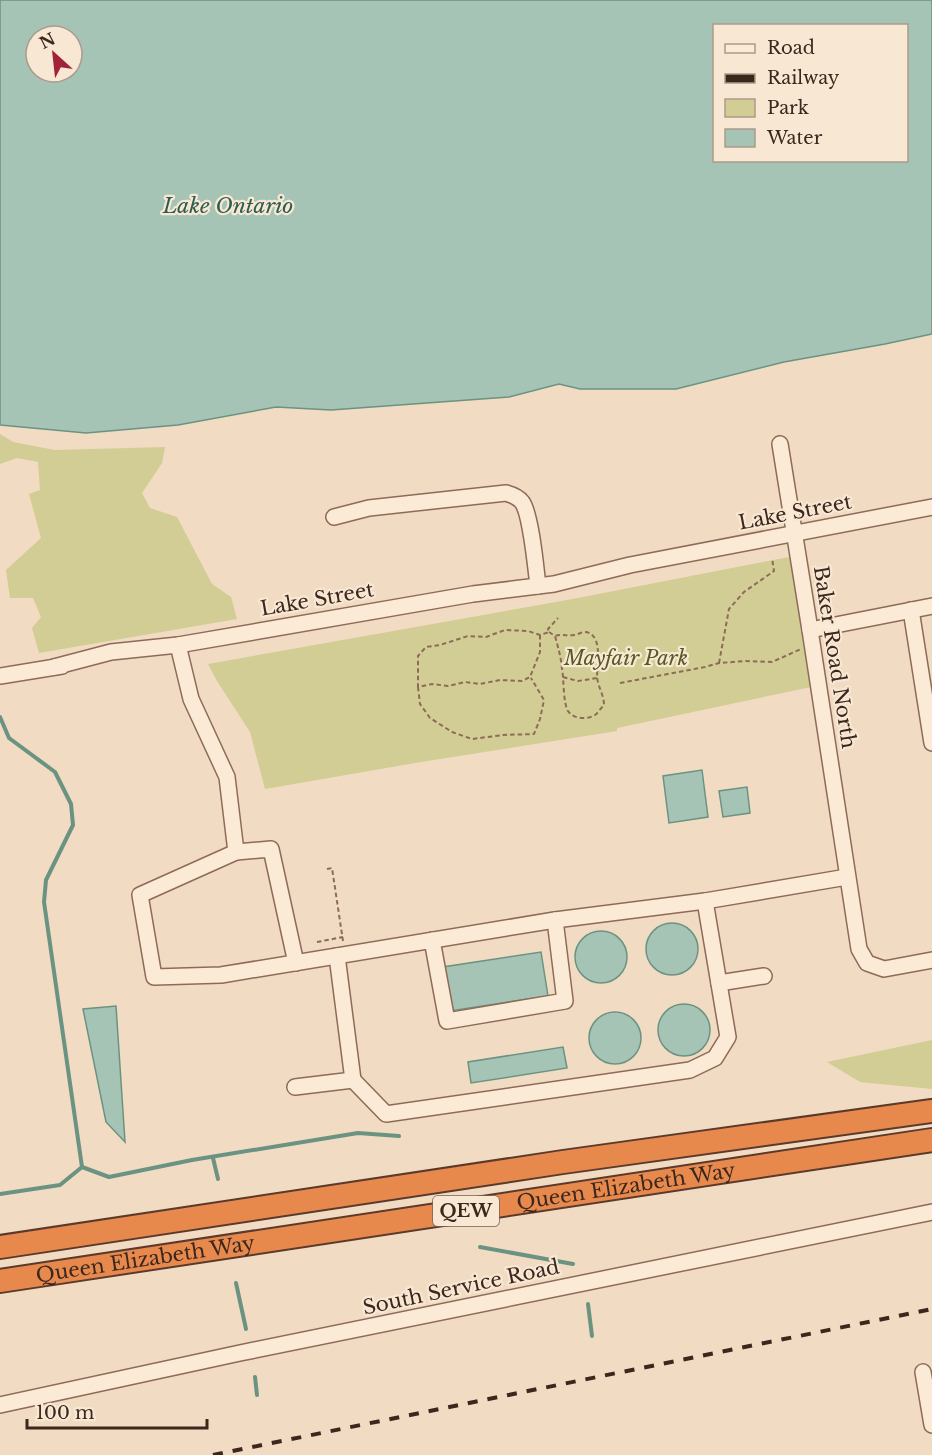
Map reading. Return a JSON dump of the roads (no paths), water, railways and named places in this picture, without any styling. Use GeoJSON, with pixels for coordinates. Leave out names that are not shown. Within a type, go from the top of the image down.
{"type":"FeatureCollection","features":[{"type":"Feature","properties":{"kind":"highway","name":"Queen Elizabeth Way"},"geometry":{"type":"LineString","coordinates":[[0,1248],[551,1164],[932,1111]]}},
{"type":"Feature","properties":{"kind":"highway","name":"Queen Elizabeth Way"},"geometry":{"type":"LineString","coordinates":[[0,1281],[932,1140]]}},
{"type":"Feature","properties":{"kind":"street","name":"Baker Road North"},"geometry":{"type":"LineString","coordinates":[[780,444],[859,949],[867,963],[884,969],[932,960]]}},
{"type":"Feature","properties":{"kind":"street"},"geometry":{"type":"LineString","coordinates":[[334,517],[369,508],[506,493],[515,496],[523,503],[528,513],[537,582]]}},
{"type":"Feature","properties":{"kind":"street","name":"Lake Street"},"geometry":{"type":"LineString","coordinates":[[0,676],[112,661],[173,646],[473,594],[932,507]]}},
{"type":"Feature","properties":{"kind":"street"},"geometry":{"type":"LineString","coordinates":[[810,630],[932,606]]}},
{"type":"Feature","properties":{"kind":"street"},"geometry":{"type":"LineString","coordinates":[[911,610],[932,743]]}},
{"type":"Feature","properties":{"kind":"street"},"geometry":{"type":"LineString","coordinates":[[173,646],[191,699],[227,777],[236,852]]}},
{"type":"Feature","properties":{"kind":"street"},"geometry":{"type":"LineString","coordinates":[[296,963],[271,849],[236,852],[140,895],[154,977],[221,975],[296,963],[555,920],[705,902],[847,877]]}},
{"type":"Feature","properties":{"kind":"street"},"geometry":{"type":"LineString","coordinates":[[341,955],[352,1080],[386,1114],[690,1070],[715,1058],[728,1037],[705,902]]}},
{"type":"Feature","properties":{"kind":"street"},"geometry":{"type":"LineString","coordinates":[[432,940],[447,1021],[565,1001],[555,920]]}},
{"type":"Feature","properties":{"kind":"street"},"geometry":{"type":"LineString","coordinates":[[719,983],[764,976]]}},
{"type":"Feature","properties":{"kind":"street"},"geometry":{"type":"LineString","coordinates":[[296,1087],[352,1080]]}},
{"type":"Feature","properties":{"kind":"street","name":"South Service Road"},"geometry":{"type":"LineString","coordinates":[[0,1405],[240,1353],[932,1212]]}},
{"type":"Feature","properties":{"kind":"street"},"geometry":{"type":"LineString","coordinates":[[923,1372],[932,1425]]}},
{"type":"Feature","properties":{"kind":"water","name":"Lake Ontario"},"geometry":{"type":"Polygon","coordinates":[[[0,0],[932,0],[932,334],[784,362],[676,389],[580,389],[559,384],[509,397],[331,410],[276,407],[178,425],[86,433],[0,425],[0,0]]]}},
{"type":"Feature","properties":{"kind":"water"},"geometry":{"type":"Polygon","coordinates":[[[702,770],[708,817],[669,823],[663,776],[702,770]]]}},
{"type":"Feature","properties":{"kind":"water"},"geometry":{"type":"Polygon","coordinates":[[[747,787],[750,813],[723,817],[719,791],[747,787]]]}},
{"type":"Feature","properties":{"kind":"water"},"geometry":{"type":"Polygon","coordinates":[[[667,923],[677,923],[687,927],[694,934],[698,949],[694,964],[687,971],[677,975],[667,975],[657,971],[650,964],[646,954],[646,944],[650,934],[657,927],[667,923]]]}},
{"type":"Feature","properties":{"kind":"water"},"geometry":{"type":"Polygon","coordinates":[[[596,931],[606,931],[616,935],[623,942],[627,957],[623,972],[616,979],[606,983],[596,983],[586,979],[579,972],[575,962],[575,952],[579,942],[586,935],[596,931]]]}},
{"type":"Feature","properties":{"kind":"water"},"geometry":{"type":"Polygon","coordinates":[[[541,952],[548,996],[450,1011],[443,967],[541,952]]]}},
{"type":"Feature","properties":{"kind":"water"},"geometry":{"type":"Polygon","coordinates":[[[679,1004],[689,1004],[703,1011],[710,1030],[703,1049],[689,1056],[679,1056],[669,1052],[662,1045],[658,1035],[658,1025],[662,1015],[669,1008],[679,1004]]]}},
{"type":"Feature","properties":{"kind":"water"},"geometry":{"type":"Polygon","coordinates":[[[116,1006],[125,1142],[106,1122],[83,1009],[116,1006]]]}},
{"type":"Feature","properties":{"kind":"water"},"geometry":{"type":"Polygon","coordinates":[[[610,1012],[620,1012],[630,1016],[637,1023],[641,1038],[637,1053],[630,1060],[620,1064],[610,1064],[600,1060],[593,1053],[589,1043],[589,1033],[593,1023],[600,1016],[610,1012]]]}},
{"type":"Feature","properties":{"kind":"water"},"geometry":{"type":"Polygon","coordinates":[[[563,1047],[567,1068],[471,1083],[468,1062],[563,1047]]]}},
{"type":"Feature","properties":{"kind":"waterway"},"geometry":{"type":"LineString","coordinates":[[0,717],[9,738],[55,772],[71,804],[73,825],[46,880],[44,902],[82,1167]]}},
{"type":"Feature","properties":{"kind":"waterway"},"geometry":{"type":"LineString","coordinates":[[82,1167],[109,1177],[192,1160],[358,1133],[399,1136]]}},
{"type":"Feature","properties":{"kind":"waterway"},"geometry":{"type":"LineString","coordinates":[[213,1158],[218,1179]]}},
{"type":"Feature","properties":{"kind":"waterway"},"geometry":{"type":"LineString","coordinates":[[0,1194],[60,1185],[82,1167]]}},
{"type":"Feature","properties":{"kind":"waterway"},"geometry":{"type":"LineString","coordinates":[[480,1247],[573,1264]]}},
{"type":"Feature","properties":{"kind":"waterway"},"geometry":{"type":"LineString","coordinates":[[236,1283],[246,1329]]}},
{"type":"Feature","properties":{"kind":"waterway"},"geometry":{"type":"LineString","coordinates":[[588,1304],[592,1336]]}},
{"type":"Feature","properties":{"kind":"waterway"},"geometry":{"type":"LineString","coordinates":[[255,1377],[257,1395]]}},
{"type":"Feature","properties":{"kind":"railway"},"geometry":{"type":"LineString","coordinates":[[213,1455],[932,1309]]}},
{"type":"Feature","properties":{"kind":"park label","name":"Mayfair Park"},"geometry":{"type":"Point","coordinates":[626,658]}}]}
